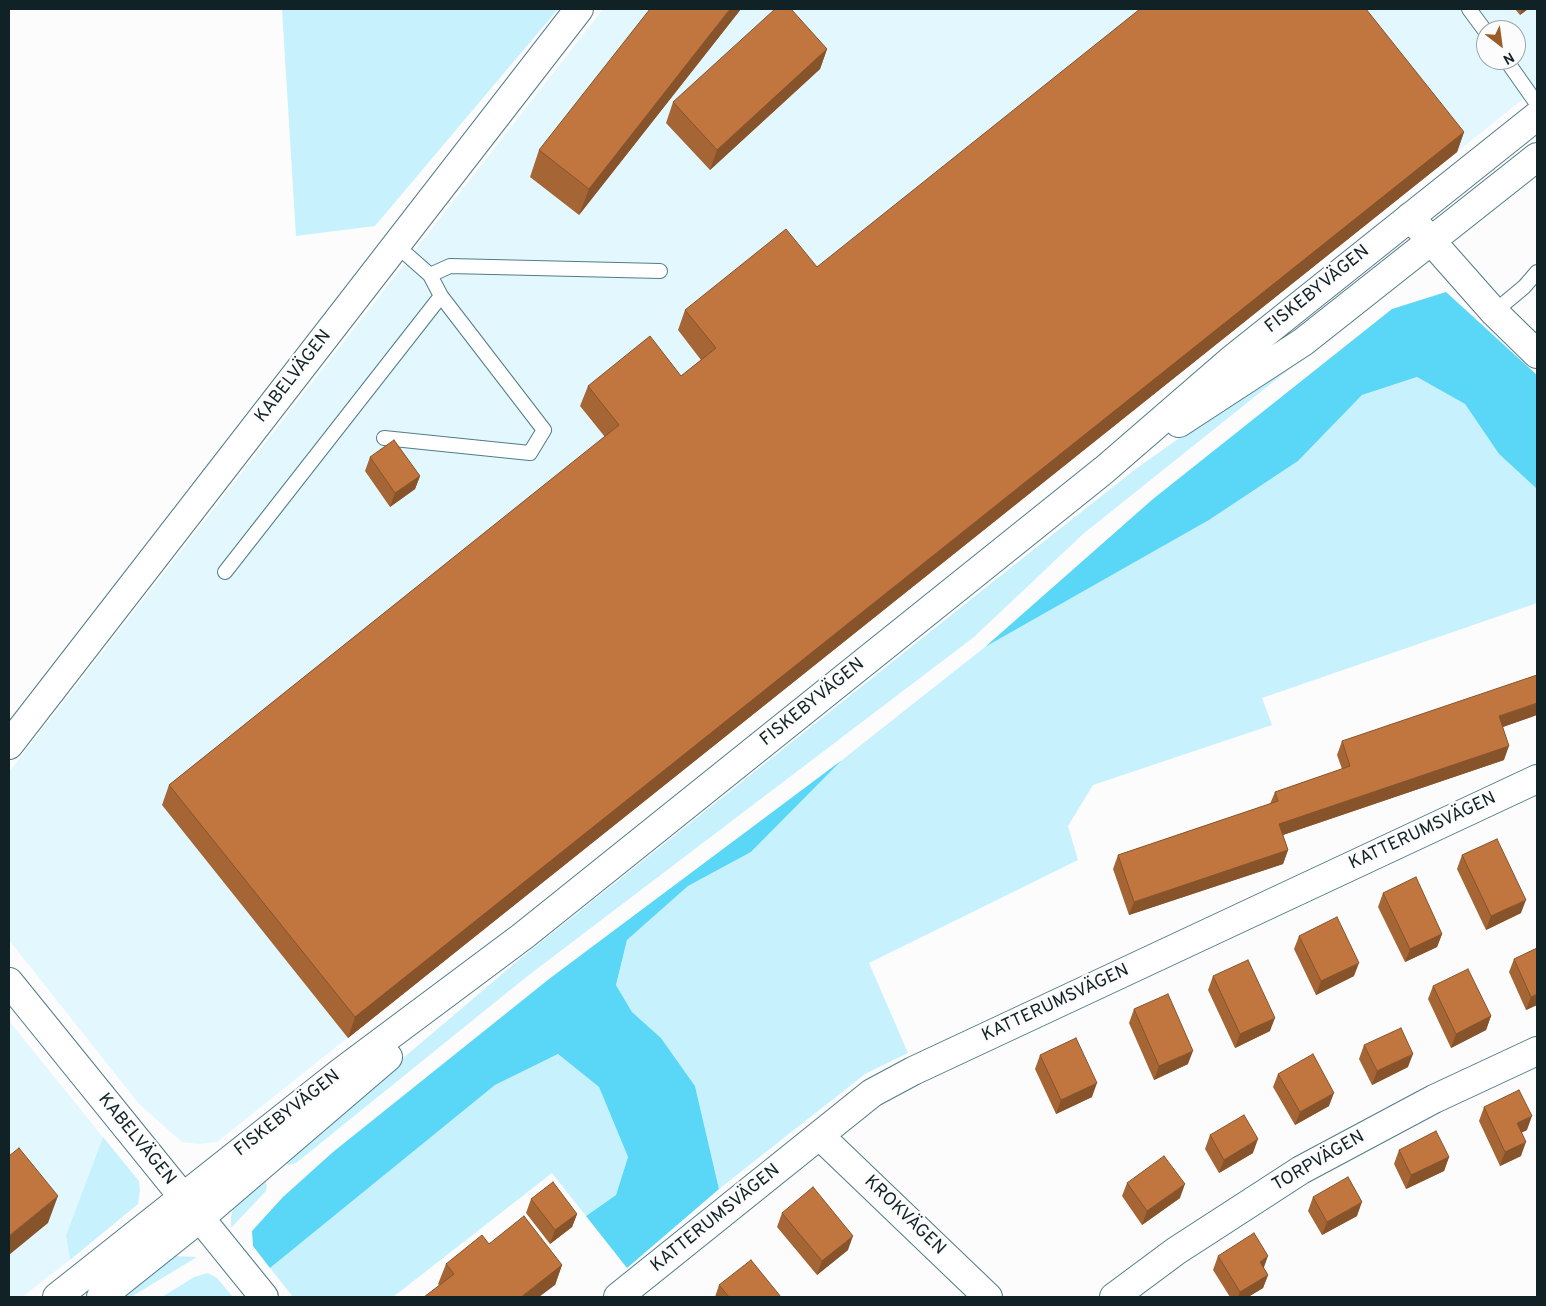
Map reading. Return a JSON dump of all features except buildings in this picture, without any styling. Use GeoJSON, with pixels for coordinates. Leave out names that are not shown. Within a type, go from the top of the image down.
{"type":"FeatureCollection","features":[{"type":"Feature","properties":{"kind":"street","name":"KABELVÄGEN"},"geometry":{"type":"LineString","coordinates":[[9,745],[580,9]]}},
{"type":"Feature","properties":{"kind":"street","name":"FISKEBYVÄGEN"},"geometry":{"type":"LineString","coordinates":[[57,1297],[191,1208],[355,1086],[523,936],[1104,470],[1230,361],[1537,116]]}},
{"type":"Feature","properties":{"kind":"street","name":"FISKEBYVÄGEN"},"geometry":{"type":"LineString","coordinates":[[1104,470],[1246,381],[1303,342],[1537,158]]}},
{"type":"Feature","properties":{"kind":"street"},"geometry":{"type":"LineString","coordinates":[[1410,217],[1494,312],[1537,354]]}},
{"type":"Feature","properties":{"kind":"street","name":"KATTERUMSVÄGEN"},"geometry":{"type":"LineString","coordinates":[[618,1297],[872,1093],[913,1071],[1537,779]]}},
{"type":"Feature","properties":{"kind":"street","name":"KABELVÄGEN"},"geometry":{"type":"LineString","coordinates":[[9,982],[264,1297]]}},
{"type":"Feature","properties":{"kind":"street","name":"TORPVÄGEN"},"geometry":{"type":"LineString","coordinates":[[1114,1297],[1176,1251],[1301,1170],[1434,1099],[1537,1051]]}},
{"type":"Feature","properties":{"kind":"street","name":"KROKVÄGEN"},"geometry":{"type":"LineString","coordinates":[[820,1136],[988,1297]]}},
{"type":"Feature","properties":{"kind":"street","name":"FISKEBYVÄGEN"},"geometry":{"type":"LineString","coordinates":[[101,1297],[191,1208]]}},
{"type":"Feature","properties":{"kind":"lane"},"geometry":{"type":"LineString","coordinates":[[1469,9],[1477,20]]}},
{"type":"Feature","properties":{"kind":"lane"},"geometry":{"type":"LineString","coordinates":[[1513,70],[1537,104]]}},
{"type":"Feature","properties":{"kind":"lane"},"geometry":{"type":"LineString","coordinates":[[384,438],[530,453],[544,430],[441,296],[430,275],[396,245]]}},
{"type":"Feature","properties":{"kind":"lane"},"geometry":{"type":"LineString","coordinates":[[430,275],[450,266],[660,271]]}},
{"type":"Feature","properties":{"kind":"lane"},"geometry":{"type":"LineString","coordinates":[[1494,312],[1524,287],[1537,272]]}},
{"type":"Feature","properties":{"kind":"lane"},"geometry":{"type":"LineString","coordinates":[[225,572],[441,296]]}},
{"type":"Feature","properties":{"kind":"shaded area"},"geometry":{"type":"Polygon","coordinates":[[[282,9],[558,9],[375,226],[296,236],[282,9]]]}},
{"type":"Feature","properties":{"kind":"shaded area"},"geometry":{"type":"Polygon","coordinates":[[[603,9],[1537,9],[1537,88],[217,1142],[198,1144],[182,1142],[139,1104],[9,940],[9,772],[603,9]]]}},
{"type":"Feature","properties":{"kind":"shaded area"},"geometry":{"type":"Polygon","coordinates":[[[1446,292],[1537,375],[1537,489],[1499,454],[1465,404],[1417,377],[1362,395],[1298,461],[1209,520],[985,647],[1153,499],[1392,309],[1446,292]]]}},
{"type":"Feature","properties":{"kind":"shaded area"},"geometry":{"type":"Polygon","coordinates":[[[1382,295],[1083,534],[974,637],[525,978],[296,1163],[289,1165],[282,1161],[521,958],[1137,468],[1382,295]]]}},
{"type":"Feature","properties":{"kind":"shaded area"},"geometry":{"type":"Polygon","coordinates":[[[1417,377],[1465,404],[1499,454],[1537,489],[1537,603],[1262,698],[1272,725],[1093,785],[1068,826],[1078,860],[869,963],[908,1053],[865,1074],[719,1189],[695,1086],[661,1038],[632,1012],[616,985],[627,940],[688,886],[751,852],[842,760],[985,647],[1209,520],[1298,461],[1362,395],[1417,377]]]}},
{"type":"Feature","properties":{"kind":"shaded area"},"geometry":{"type":"Polygon","coordinates":[[[842,760],[751,852],[688,886],[627,940],[616,985],[632,1012],[661,1038],[695,1086],[719,1189],[627,1268],[586,1216],[616,1195],[628,1157],[599,1087],[558,1054],[495,1085],[270,1268],[253,1246],[252,1231],[283,1197],[333,1152],[549,979],[842,760]]]}},
{"type":"Feature","properties":{"kind":"shaded area"},"geometry":{"type":"Polygon","coordinates":[[[9,1021],[103,1137],[66,1235],[70,1260],[22,1297],[9,1297],[9,1021]]]}},
{"type":"Feature","properties":{"kind":"shaded area"},"geometry":{"type":"Polygon","coordinates":[[[558,1054],[599,1087],[628,1157],[616,1195],[586,1216],[552,1173],[393,1297],[293,1297],[270,1268],[495,1085],[558,1054]]]}},
{"type":"Feature","properties":{"kind":"shaded area"},"geometry":{"type":"Polygon","coordinates":[[[103,1137],[139,1181],[138,1204],[70,1260],[66,1235],[103,1137]]]}},
{"type":"Feature","properties":{"kind":"shaded area"},"geometry":{"type":"Polygon","coordinates":[[[263,1178],[267,1185],[266,1191],[231,1228],[234,1205],[263,1178]]]}},
{"type":"Feature","properties":{"kind":"shaded area"},"geometry":{"type":"Polygon","coordinates":[[[175,1256],[197,1257],[131,1297],[117,1297],[167,1258],[175,1256]]]}},
{"type":"Feature","properties":{"kind":"shaded area"},"geometry":{"type":"Polygon","coordinates":[[[208,1273],[217,1278],[233,1297],[162,1297],[194,1277],[208,1273]]]}}]}
